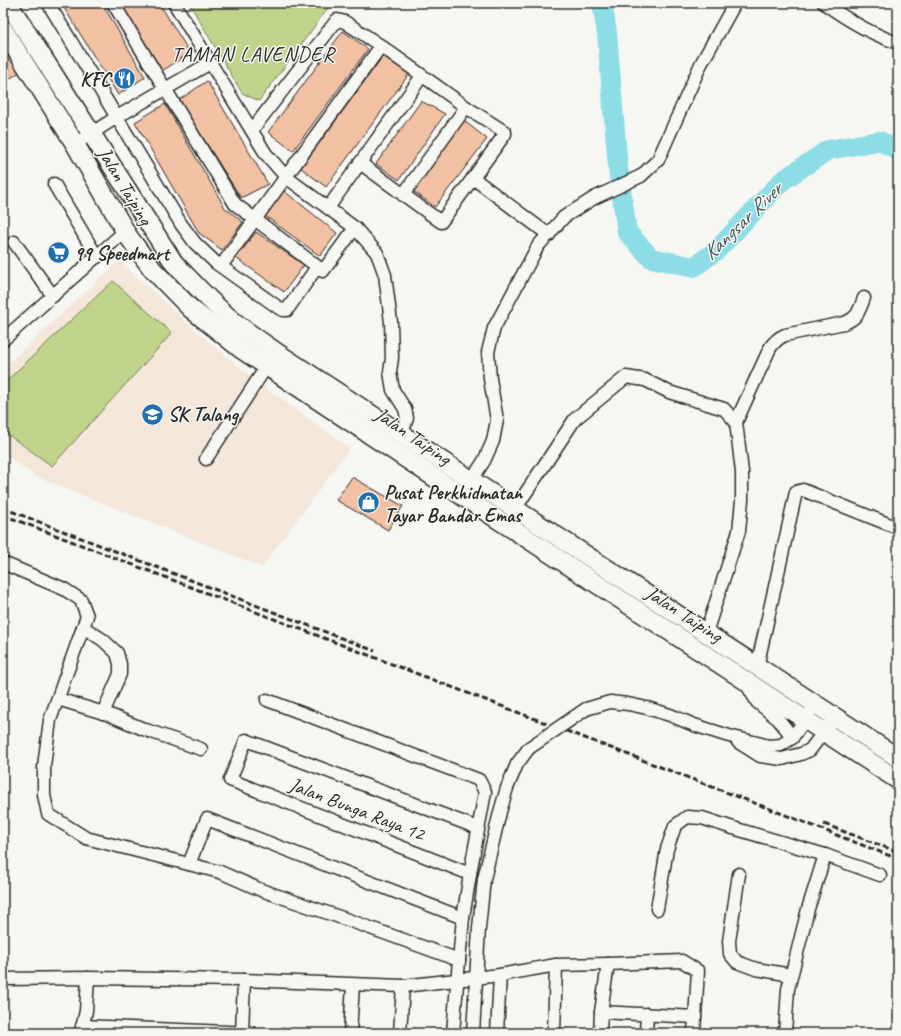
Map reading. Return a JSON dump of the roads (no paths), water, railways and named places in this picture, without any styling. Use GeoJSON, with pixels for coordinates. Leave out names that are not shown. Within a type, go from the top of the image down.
{"type":"FeatureCollection","features":[{"type":"Feature","properties":{"kind":"highway","name":"Jalan Taiping"},"geometry":{"type":"LineString","coordinates":[[8,3],[174,263],[227,316],[254,337],[271,359],[462,495],[898,780]]}},
{"type":"Feature","properties":{"kind":"highway","name":"Jalan Taiping"},"geometry":{"type":"LineString","coordinates":[[3,29],[75,144],[126,231],[154,270],[190,308],[241,348],[271,359],[402,434],[898,758]]}},
{"type":"Feature","properties":{"kind":"street"},"geometry":{"type":"LineString","coordinates":[[48,3],[181,224],[195,243],[216,263],[283,310],[287,310],[317,267]]}},
{"type":"Feature","properties":{"kind":"street"},"geometry":{"type":"LineString","coordinates":[[113,3],[236,204],[323,271],[355,228]]}},
{"type":"Feature","properties":{"kind":"street"},"geometry":{"type":"LineString","coordinates":[[174,3],[266,154],[286,177],[355,228],[377,253],[385,275],[391,322],[392,358],[390,372],[393,390],[405,409],[407,418],[402,434]]}},
{"type":"Feature","properties":{"kind":"street"},"geometry":{"type":"LineString","coordinates":[[462,495],[484,461],[493,441],[497,420],[490,379],[488,352],[494,328],[538,246],[564,218],[594,198],[641,176],[658,160],[701,64],[735,3]]}},
{"type":"Feature","properties":{"kind":"street"},"geometry":{"type":"LineString","coordinates":[[824,3],[843,17],[886,39],[898,43]]}},
{"type":"Feature","properties":{"kind":"street"},"geometry":{"type":"LineString","coordinates":[[252,130],[336,20],[341,20],[381,46],[466,107],[505,132],[474,178],[441,222],[360,162]]}},
{"type":"Feature","properties":{"kind":"street"},"geometry":{"type":"LineString","coordinates":[[221,266],[381,46]]}},
{"type":"Feature","properties":{"kind":"street"},"geometry":{"type":"LineString","coordinates":[[75,144],[117,117],[210,63]]}},
{"type":"Feature","properties":{"kind":"street"},"geometry":{"type":"LineString","coordinates":[[328,208],[422,76]]}},
{"type":"Feature","properties":{"kind":"street"},"geometry":{"type":"LineString","coordinates":[[403,195],[466,107]]}},
{"type":"Feature","properties":{"kind":"street"},"geometry":{"type":"LineString","coordinates":[[474,178],[548,235]]}},
{"type":"Feature","properties":{"kind":"street"},"geometry":{"type":"LineString","coordinates":[[54,184],[97,257]]}},
{"type":"Feature","properties":{"kind":"street"},"geometry":{"type":"LineString","coordinates":[[3,340],[126,231]]}},
{"type":"Feature","properties":{"kind":"street"},"geometry":{"type":"LineString","coordinates":[[14,242],[53,296]]}},
{"type":"Feature","properties":{"kind":"street"},"geometry":{"type":"LineString","coordinates":[[706,633],[739,531],[742,500],[742,472],[736,422],[770,348],[774,342],[785,335],[844,323],[855,318],[864,298]]}},
{"type":"Feature","properties":{"kind":"street"},"geometry":{"type":"LineString","coordinates":[[206,459],[271,359]]}},
{"type":"Feature","properties":{"kind":"street"},"geometry":{"type":"LineString","coordinates":[[515,509],[575,419],[626,377],[645,380],[669,392],[724,409],[736,422]]}},
{"type":"Feature","properties":{"kind":"street"},"geometry":{"type":"LineString","coordinates":[[757,667],[796,492],[803,490],[898,528]]}},
{"type":"Feature","properties":{"kind":"street"},"geometry":{"type":"LineString","coordinates":[[3,563],[64,589],[81,600],[87,616],[50,720],[44,766],[44,795],[48,814],[86,838],[220,872],[261,890],[459,960]]}},
{"type":"Feature","properties":{"kind":"street"},"geometry":{"type":"LineString","coordinates":[[83,627],[103,640],[117,653],[120,664],[120,674],[103,713]]}},
{"type":"Feature","properties":{"kind":"street"},"geometry":{"type":"LineString","coordinates":[[744,679],[757,702],[778,719],[792,738]]}},
{"type":"Feature","properties":{"kind":"street"},"geometry":{"type":"LineString","coordinates":[[58,699],[103,713],[201,749]]}},
{"type":"Feature","properties":{"kind":"street"},"geometry":{"type":"LineString","coordinates":[[268,700],[479,780],[485,792],[463,918],[456,980],[453,1033]]}},
{"type":"Feature","properties":{"kind":"street"},"geometry":{"type":"LineString","coordinates":[[474,1033],[479,928],[484,879],[507,788],[517,764],[529,748],[586,709],[610,702],[647,708],[729,736],[769,746],[781,745],[792,738],[816,704]]}},
{"type":"Feature","properties":{"kind":"street"},"geometry":{"type":"LineString","coordinates":[[729,736],[760,756],[782,759],[810,750],[834,717]]}},
{"type":"Feature","properties":{"kind":"street","name":"Jalan Bunga Raya 12"},"geometry":{"type":"LineString","coordinates":[[470,874],[230,780],[246,740],[478,828]]}},
{"type":"Feature","properties":{"kind":"street"},"geometry":{"type":"LineString","coordinates":[[657,909],[667,849],[675,826],[687,817],[702,818],[824,854],[880,875]]}},
{"type":"Feature","properties":{"kind":"street"},"geometry":{"type":"LineString","coordinates":[[189,864],[207,819],[463,918]]}},
{"type":"Feature","properties":{"kind":"street"},"geometry":{"type":"LineString","coordinates":[[786,1033],[788,988],[824,854]]}},
{"type":"Feature","properties":{"kind":"street"},"geometry":{"type":"LineString","coordinates":[[739,874],[729,941],[730,954],[737,962],[756,969],[792,975]]}},
{"type":"Feature","properties":{"kind":"street"},"geometry":{"type":"LineString","coordinates":[[3,979],[88,978],[244,980],[403,986],[500,975],[556,965],[682,961],[698,971],[694,1033]]}},
{"type":"Feature","properties":{"kind":"street"},"geometry":{"type":"LineString","coordinates":[[600,1033],[601,1012],[608,964]]}},
{"type":"Feature","properties":{"kind":"street"},"geometry":{"type":"LineString","coordinates":[[554,1033],[556,965]]}},
{"type":"Feature","properties":{"kind":"street"},"geometry":{"type":"LineString","coordinates":[[497,1033],[500,975]]}},
{"type":"Feature","properties":{"kind":"street"},"geometry":{"type":"LineString","coordinates":[[88,978],[86,1011],[81,1030],[252,1033]]}},
{"type":"Feature","properties":{"kind":"street"},"geometry":{"type":"LineString","coordinates":[[242,1033],[244,980]]}},
{"type":"Feature","properties":{"kind":"street"},"geometry":{"type":"LineString","coordinates":[[350,1033],[354,984]]}},
{"type":"Feature","properties":{"kind":"street"},"geometry":{"type":"LineString","coordinates":[[400,1033],[403,986]]}},
{"type":"Feature","properties":{"kind":"street"},"geometry":{"type":"LineString","coordinates":[[601,1012],[695,1017]]}},
{"type":"Feature","properties":{"kind":"street"},"geometry":{"type":"LineString","coordinates":[[646,1014],[646,1033]]}},
{"type":"Feature","properties":{"kind":"waterway","name":"Kangsar River"},"geometry":{"type":"LineString","coordinates":[[602,3],[607,33],[618,168],[627,232],[651,258],[694,267],[717,250],[782,181],[828,150],[879,141],[898,150]]}},
{"type":"Feature","properties":{"kind":"railway"},"geometry":{"type":"LineString","coordinates":[[3,508],[375,651]]}},
{"type":"Feature","properties":{"kind":"railway"},"geometry":{"type":"LineString","coordinates":[[3,515],[898,859]]}},
{"type":"Feature","properties":{"kind":"railway"},"geometry":{"type":"LineString","coordinates":[[824,824],[898,852]]}},
{"type":"Feature","properties":{"kind":"place","name":"KFC"},"geometry":{"type":"Point","coordinates":[125,79]}},
{"type":"Feature","properties":{"kind":"place","name":"99 Speedmart"},"geometry":{"type":"Point","coordinates":[58,253]}},
{"type":"Feature","properties":{"kind":"place","name":"SK Talang"},"geometry":{"type":"Point","coordinates":[153,414]}},
{"type":"Feature","properties":{"kind":"place","name":"Pusat Perkhidmatan Tayar Bandar Emas"},"geometry":{"type":"Point","coordinates":[369,503]}},
{"type":"Feature","properties":{"kind":"district","name":"TAMAN LAVENDER"},"geometry":{"type":"Point","coordinates":[253,54]}}]}
